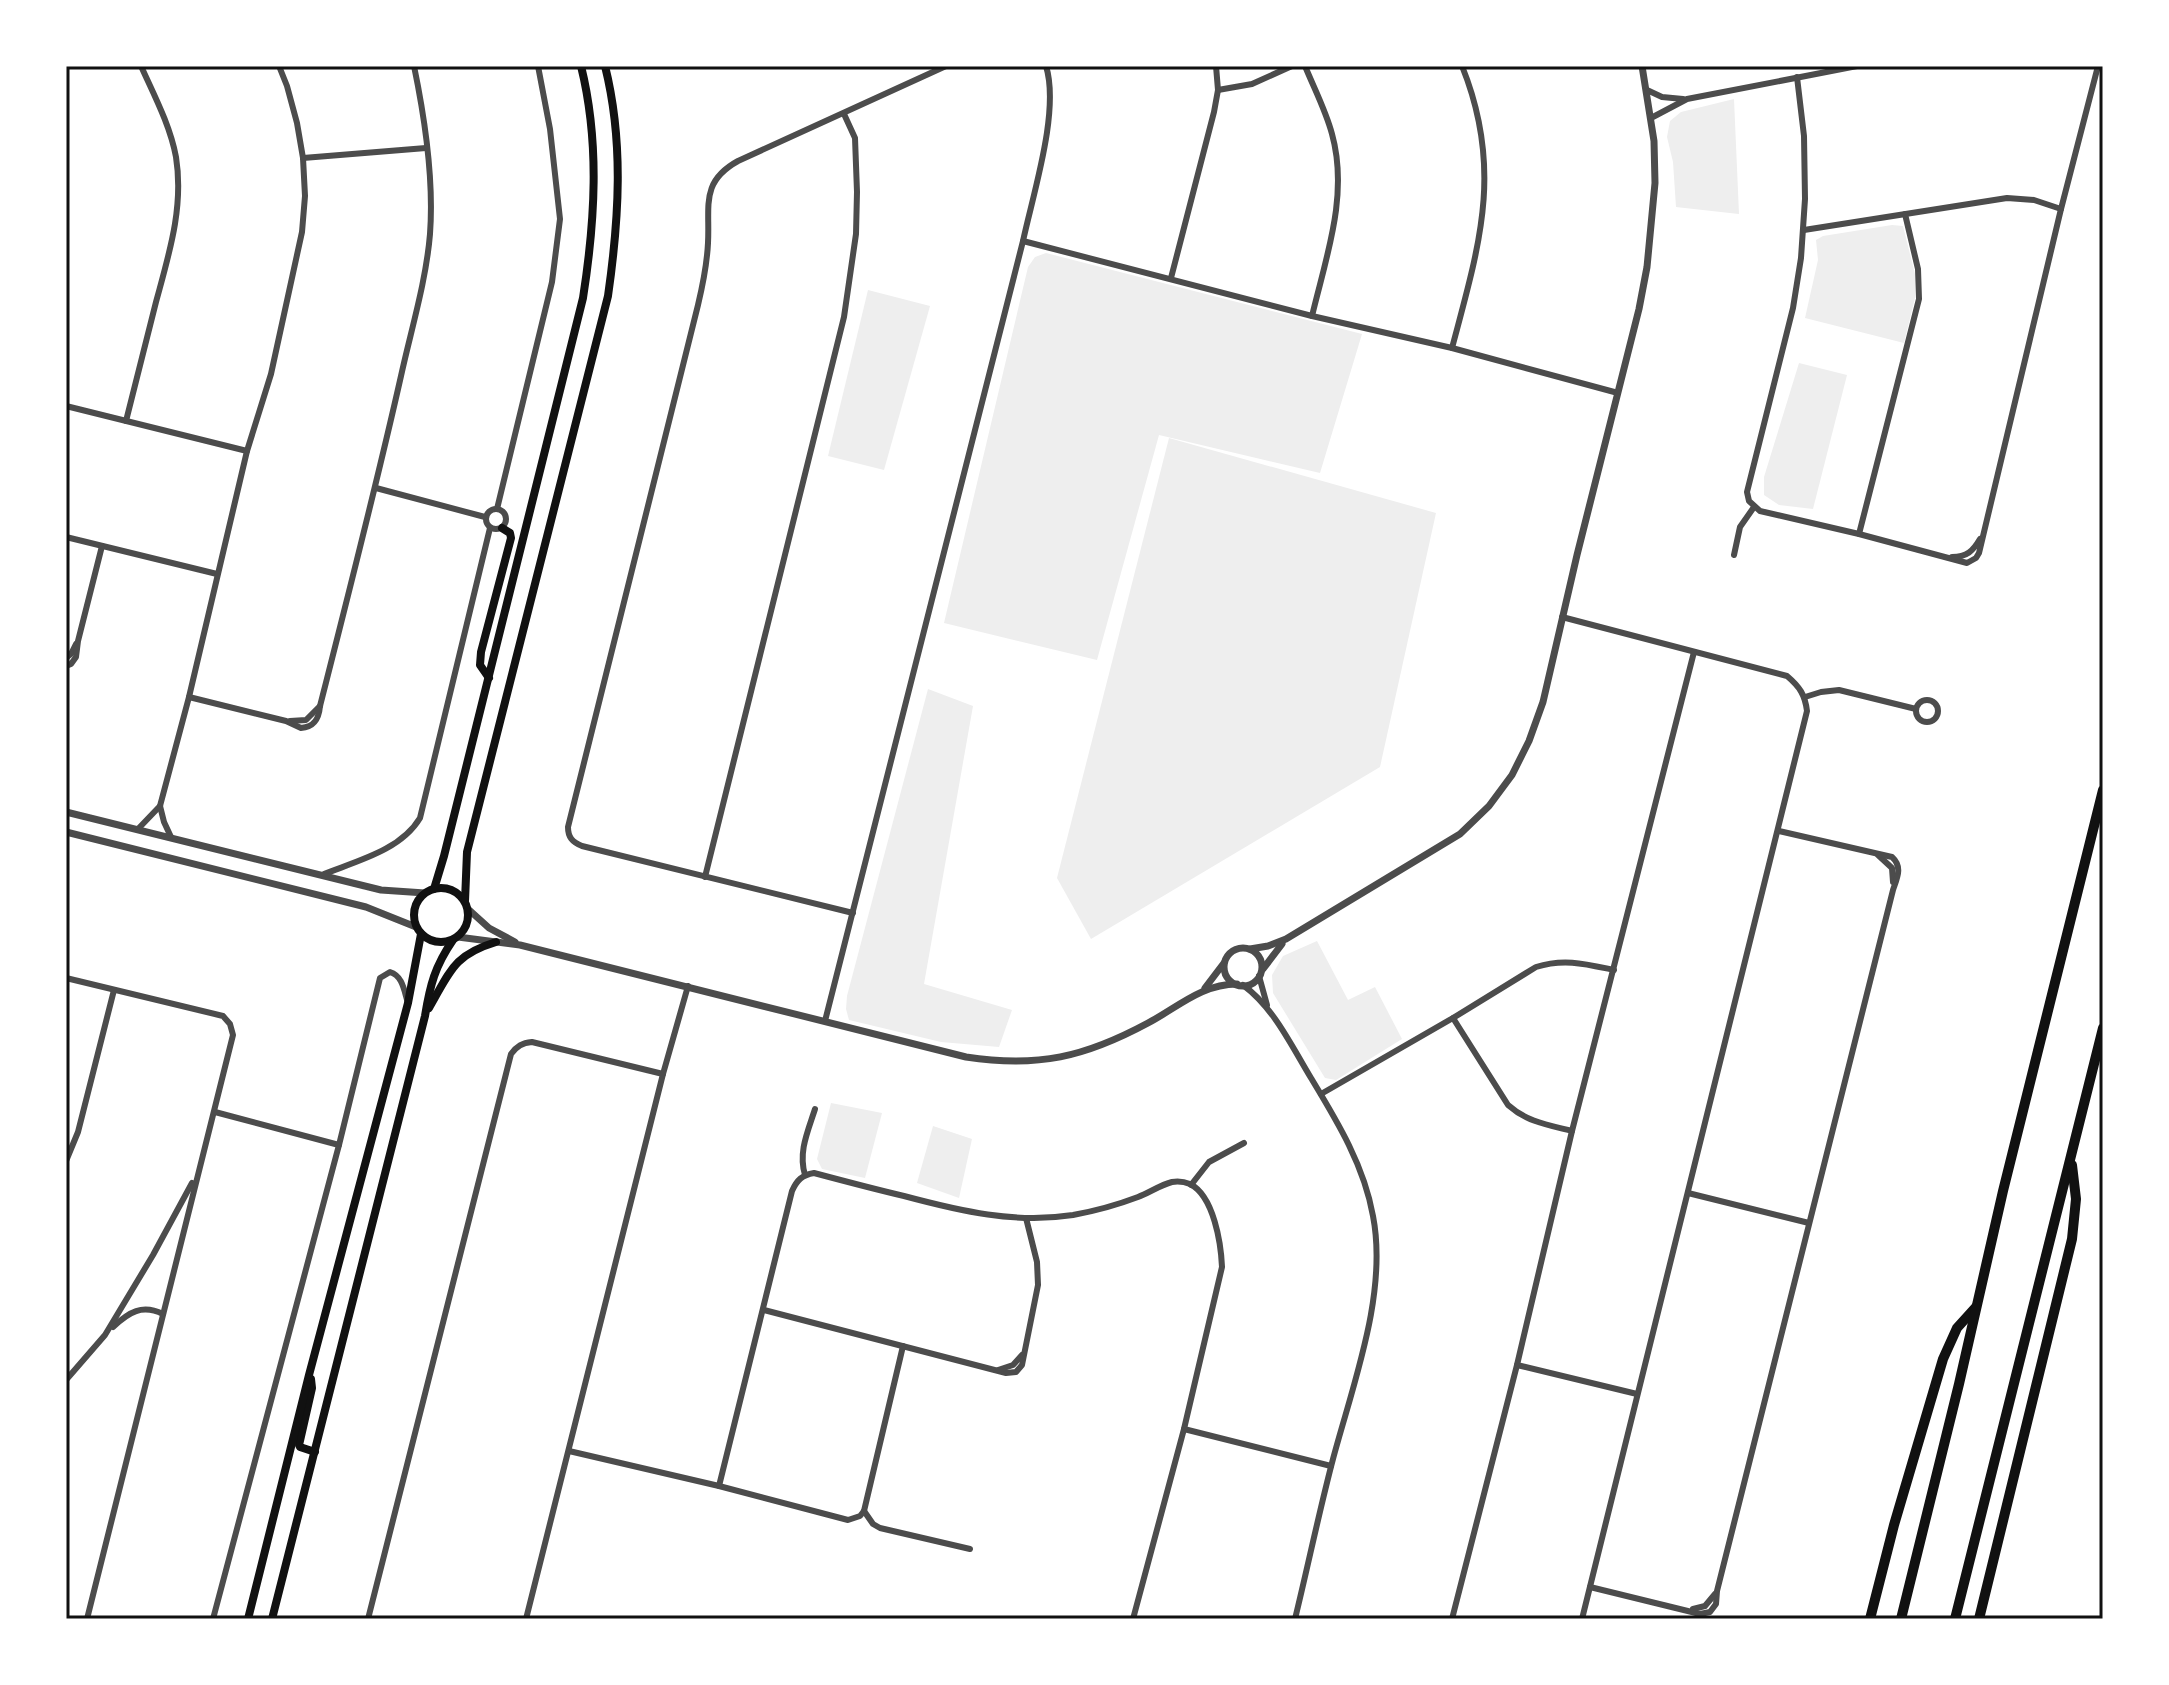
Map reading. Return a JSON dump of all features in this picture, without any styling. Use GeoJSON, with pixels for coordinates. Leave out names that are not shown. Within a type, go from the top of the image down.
{"type":"FeatureCollection","features":[{"type":"Feature","properties":{"kind":"highway"},"geometry":{"type":"LineString","coordinates":[[1901,1619],[2103,790]]}},
{"type":"Feature","properties":{"kind":"highway"},"geometry":{"type":"LineString","coordinates":[[1955,1619],[2103,1028]]}},
{"type":"Feature","properties":{"kind":"highway"},"geometry":{"type":"LineString","coordinates":[[1979,1619],[2072,1239],[2076,1199],[2071,1159]]}},
{"type":"Feature","properties":{"kind":"highway"},"geometry":{"type":"LineString","coordinates":[[1870,1619],[1943,1359],[1957,1328],[1976,1307]]}},
{"type":"Feature","properties":{"kind":"main road"},"geometry":{"type":"LineString","coordinates":[[248,1619],[408,1003],[419,931],[414,908],[429,891],[444,856],[583,298],[594,212],[595,168],[581,66]]}},
{"type":"Feature","properties":{"kind":"main road"},"geometry":{"type":"LineString","coordinates":[[272,1619],[425,1016],[431,979],[442,956],[466,926],[467,852],[608,296],[618,206],[618,158],[614,108],[605,66]]}},
{"type":"Feature","properties":{"kind":"main road"},"geometry":{"type":"LineString","coordinates":[[489,678],[480,665],[481,652],[511,538],[510,533],[502,528]]}},
{"type":"Feature","properties":{"kind":"main road"},"geometry":{"type":"LineString","coordinates":[[429,891],[444,888],[454,891],[467,905]]}},
{"type":"Feature","properties":{"kind":"main road"},"geometry":{"type":"LineString","coordinates":[[419,931],[436,942],[455,938]]}},
{"type":"Feature","properties":{"kind":"main road"},"geometry":{"type":"LineString","coordinates":[[425,1016],[456,964],[465,955],[496,942]]}},
{"type":"Feature","properties":{"kind":"main road"},"geometry":{"type":"LineString","coordinates":[[309,1375],[312,1388],[299,1445],[315,1452]]}},
{"type":"Feature","properties":{"kind":"street"},"geometry":{"type":"LineString","coordinates":[[126,421],[177,218],[179,187],[176,156],[168,127],[141,66]]}},
{"type":"Feature","properties":{"kind":"street"},"geometry":{"type":"LineString","coordinates":[[138,829],[160,806],[247,451],[271,374],[302,232],[305,196],[303,158],[297,123],[279,66]]}},
{"type":"Feature","properties":{"kind":"street"},"geometry":{"type":"LineString","coordinates":[[189,697],[286,721],[301,728],[312,725],[319,717],[424,277],[430,234],[431,191],[422,105],[414,66]]}},
{"type":"Feature","properties":{"kind":"street"},"geometry":{"type":"LineString","coordinates":[[497,509],[552,282],[560,219],[550,129],[538,66]]}},
{"type":"Feature","properties":{"kind":"street"},"geometry":{"type":"LineString","coordinates":[[853,913],[576,843],[568,833],[569,820],[702,290],[708,244],[708,200],[717,176],[727,167],[946,66]]}},
{"type":"Feature","properties":{"kind":"street"},"geometry":{"type":"LineString","coordinates":[[825,1021],[1023,241],[1049,118],[1051,95],[1046,66]]}},
{"type":"Feature","properties":{"kind":"street"},"geometry":{"type":"LineString","coordinates":[[1171,278],[1218,90],[1216,66]]}},
{"type":"Feature","properties":{"kind":"street"},"geometry":{"type":"LineString","coordinates":[[1218,90],[1252,84],[1292,66]]}},
{"type":"Feature","properties":{"kind":"street"},"geometry":{"type":"LineString","coordinates":[[1305,66],[1332,134],[1339,186],[1337,213],[1312,316]]}},
{"type":"Feature","properties":{"kind":"street"},"geometry":{"type":"LineString","coordinates":[[1452,348],[1479,247],[1484,213],[1483,147],[1477,114],[1462,66]]}},
{"type":"Feature","properties":{"kind":"street"},"geometry":{"type":"LineString","coordinates":[[1203,990],[1233,951],[1268,946],[1286,939],[1460,834],[1489,806],[1512,775],[1529,741],[1543,702],[1647,267],[1655,183],[1651,118],[1642,66]]}},
{"type":"Feature","properties":{"kind":"street"},"geometry":{"type":"LineString","coordinates":[[1651,118],[1687,99],[1857,66]]}},
{"type":"Feature","properties":{"kind":"street"},"geometry":{"type":"LineString","coordinates":[[1797,77],[1804,136],[1804,230],[1793,308],[1747,492],[1749,501],[1760,511],[1859,534],[1962,563],[1972,561],[1979,553],[2098,66]]}},
{"type":"Feature","properties":{"kind":"street"},"geometry":{"type":"LineString","coordinates":[[1647,90],[1662,97],[1687,99]]}},
{"type":"Feature","properties":{"kind":"street"},"geometry":{"type":"LineString","coordinates":[[705,877],[844,317],[853,262],[857,192],[855,138],[844,114]]}},
{"type":"Feature","properties":{"kind":"street"},"geometry":{"type":"LineString","coordinates":[[303,158],[426,148]]}},
{"type":"Feature","properties":{"kind":"street"},"geometry":{"type":"LineString","coordinates":[[1804,230],[2007,198],[2034,200],[2061,209]]}},
{"type":"Feature","properties":{"kind":"street"},"geometry":{"type":"LineString","coordinates":[[1859,534],[1919,299],[1918,269],[1905,214]]}},
{"type":"Feature","properties":{"kind":"street"},"geometry":{"type":"LineString","coordinates":[[1023,241],[1312,316],[1452,348],[1618,393]]}},
{"type":"Feature","properties":{"kind":"street"},"geometry":{"type":"LineString","coordinates":[[66,406],[247,451]]}},
{"type":"Feature","properties":{"kind":"street"},"geometry":{"type":"LineString","coordinates":[[376,488],[485,517]]}},
{"type":"Feature","properties":{"kind":"street"},"geometry":{"type":"LineString","coordinates":[[1734,555],[1740,527],[1754,507]]}},
{"type":"Feature","properties":{"kind":"street"},"geometry":{"type":"LineString","coordinates":[[497,509],[506,516],[505,525],[494,530],[487,525],[485,517],[490,510],[497,509]]}},
{"type":"Feature","properties":{"kind":"street"},"geometry":{"type":"LineString","coordinates":[[324,874],[386,848],[413,830],[420,818],[490,528]]}},
{"type":"Feature","properties":{"kind":"street"},"geometry":{"type":"LineString","coordinates":[[66,537],[217,574]]}},
{"type":"Feature","properties":{"kind":"street"},"geometry":{"type":"LineString","coordinates":[[66,666],[76,657],[102,546]]}},
{"type":"Feature","properties":{"kind":"street"},"geometry":{"type":"LineString","coordinates":[[1562,617],[1787,676],[1798,685],[1805,697],[1807,711],[1582,1619]]}},
{"type":"Feature","properties":{"kind":"street"},"geometry":{"type":"LineString","coordinates":[[66,658],[78,641]]}},
{"type":"Feature","properties":{"kind":"street"},"geometry":{"type":"LineString","coordinates":[[1452,1619],[1694,652]]}},
{"type":"Feature","properties":{"kind":"street"},"geometry":{"type":"LineString","coordinates":[[1805,697],[1839,690],[1916,709]]}},
{"type":"Feature","properties":{"kind":"street"},"geometry":{"type":"LineString","coordinates":[[160,806],[171,837]]}},
{"type":"Feature","properties":{"kind":"street"},"geometry":{"type":"LineString","coordinates":[[66,812],[381,890],[429,891]]}},
{"type":"Feature","properties":{"kind":"street"},"geometry":{"type":"LineString","coordinates":[[1590,1587],[1700,1614],[1710,1612],[1716,1604],[1899,872],[1899,866],[1892,857],[1779,831]]}},
{"type":"Feature","properties":{"kind":"street"},"geometry":{"type":"LineString","coordinates":[[66,832],[366,907],[419,931]]}},
{"type":"Feature","properties":{"kind":"street"},"geometry":{"type":"LineString","coordinates":[[467,905],[489,928],[520,945]]}},
{"type":"Feature","properties":{"kind":"street"},"geometry":{"type":"LineString","coordinates":[[455,938],[520,945],[966,1057],[997,1062],[1059,1058],[1089,1050],[1149,1022],[1203,990],[1220,985],[1250,984],[1286,939]]}},
{"type":"Feature","properties":{"kind":"street"},"geometry":{"type":"LineString","coordinates":[[1250,949],[1259,957],[1269,1009],[1321,1094],[1358,1164],[1373,1216],[1376,1243],[1374,1298],[1295,1619]]}},
{"type":"Feature","properties":{"kind":"street"},"geometry":{"type":"LineString","coordinates":[[1321,1094],[1529,971],[1551,962],[1567,961],[1614,970]]}},
{"type":"Feature","properties":{"kind":"street"},"geometry":{"type":"LineString","coordinates":[[1224,963],[1228,977],[1269,1009]]}},
{"type":"Feature","properties":{"kind":"street"},"geometry":{"type":"LineString","coordinates":[[213,1619],[339,1145],[380,978],[390,972],[396,974],[408,1003]]}},
{"type":"Feature","properties":{"kind":"street"},"geometry":{"type":"LineString","coordinates":[[66,978],[223,1016],[230,1024],[233,1035],[87,1619]]}},
{"type":"Feature","properties":{"kind":"street"},"geometry":{"type":"LineString","coordinates":[[526,1619],[663,1074],[688,986]]}},
{"type":"Feature","properties":{"kind":"street"},"geometry":{"type":"LineString","coordinates":[[66,1161],[78,1132],[114,990]]}},
{"type":"Feature","properties":{"kind":"street"},"geometry":{"type":"LineString","coordinates":[[1453,1018],[1508,1105],[1531,1121],[1572,1131]]}},
{"type":"Feature","properties":{"kind":"street"},"geometry":{"type":"LineString","coordinates":[[368,1619],[511,1054],[516,1047],[532,1042],[663,1074]]}},
{"type":"Feature","properties":{"kind":"street"},"geometry":{"type":"LineString","coordinates":[[805,1175],[802,1156],[815,1109]]}},
{"type":"Feature","properties":{"kind":"street"},"geometry":{"type":"LineString","coordinates":[[215,1112],[339,1145]]}},
{"type":"Feature","properties":{"kind":"street"},"geometry":{"type":"LineString","coordinates":[[1191,1185],[1209,1162],[1244,1143]]}},
{"type":"Feature","properties":{"kind":"street"},"geometry":{"type":"LineString","coordinates":[[105,1335],[153,1255],[197,1172]]}},
{"type":"Feature","properties":{"kind":"street"},"geometry":{"type":"LineString","coordinates":[[719,1486],[792,1191],[796,1181],[805,1175],[814,1173],[966,1212],[1026,1218],[1073,1215],[1107,1208],[1172,1182],[1191,1185],[1200,1191],[1218,1229],[1222,1267],[1184,1429],[1133,1619]]}},
{"type":"Feature","properties":{"kind":"street"},"geometry":{"type":"LineString","coordinates":[[1688,1193],[1809,1223]]}},
{"type":"Feature","properties":{"kind":"street"},"geometry":{"type":"LineString","coordinates":[[764,1310],[1016,1372],[1022,1365],[1038,1285],[1037,1262],[1026,1218]]}},
{"type":"Feature","properties":{"kind":"street"},"geometry":{"type":"LineString","coordinates":[[66,1380],[105,1335],[133,1310],[153,1309],[163,1314]]}},
{"type":"Feature","properties":{"kind":"street"},"geometry":{"type":"LineString","coordinates":[[569,1451],[848,1520],[855,1519],[864,1511],[903,1346]]}},
{"type":"Feature","properties":{"kind":"street"},"geometry":{"type":"LineString","coordinates":[[1517,1365],[1637,1394]]}},
{"type":"Feature","properties":{"kind":"street"},"geometry":{"type":"LineString","coordinates":[[1184,1429],[1331,1466]]}},
{"type":"Feature","properties":{"kind":"street"},"geometry":{"type":"LineString","coordinates":[[864,1511],[880,1528],[970,1549]]}},
{"type":"Feature","properties":{"kind":"shaded area"},"geometry":{"type":"Polygon","coordinates":[[[1734,99],[1739,214],[1676,207],[1673,162],[1667,137],[1670,121],[1681,112],[1734,99]]]}},
{"type":"Feature","properties":{"kind":"shaded area"},"geometry":{"type":"Polygon","coordinates":[[[1903,226],[1915,274],[1915,298],[1904,343],[1805,318],[1818,260],[1816,240],[1823,236],[1903,226]]]}},
{"type":"Feature","properties":{"kind":"shaded area"},"geometry":{"type":"Polygon","coordinates":[[[1046,253],[1362,334],[1320,473],[1159,435],[1097,660],[944,623],[1028,267],[1035,257],[1046,253]]]}},
{"type":"Feature","properties":{"kind":"shaded area"},"geometry":{"type":"Polygon","coordinates":[[[868,290],[930,306],[884,470],[828,456],[868,290]]]}},
{"type":"Feature","properties":{"kind":"shaded area"},"geometry":{"type":"Polygon","coordinates":[[[1799,363],[1847,375],[1813,509],[1779,505],[1764,495],[1764,477],[1799,363]]]}},
{"type":"Feature","properties":{"kind":"shaded area"},"geometry":{"type":"Polygon","coordinates":[[[1169,438],[1436,513],[1380,767],[1091,939],[1057,878],[1169,438]]]}},
{"type":"Feature","properties":{"kind":"shaded area"},"geometry":{"type":"Polygon","coordinates":[[[928,689],[973,706],[924,984],[1012,1010],[999,1047],[941,1042],[849,1020],[846,1009],[928,689]]]}},
{"type":"Feature","properties":{"kind":"shaded area"},"geometry":{"type":"Polygon","coordinates":[[[1317,941],[1348,1000],[1375,987],[1402,1039],[1336,1080],[1325,1078],[1273,993],[1272,975],[1283,956],[1317,941]]]}},
{"type":"Feature","properties":{"kind":"shaded area"},"geometry":{"type":"Polygon","coordinates":[[[831,1103],[882,1113],[865,1178],[822,1169],[817,1159],[831,1103]]]}},
{"type":"Feature","properties":{"kind":"shaded area"},"geometry":{"type":"Polygon","coordinates":[[[933,1126],[972,1139],[959,1198],[917,1183],[933,1126]]]}}]}
